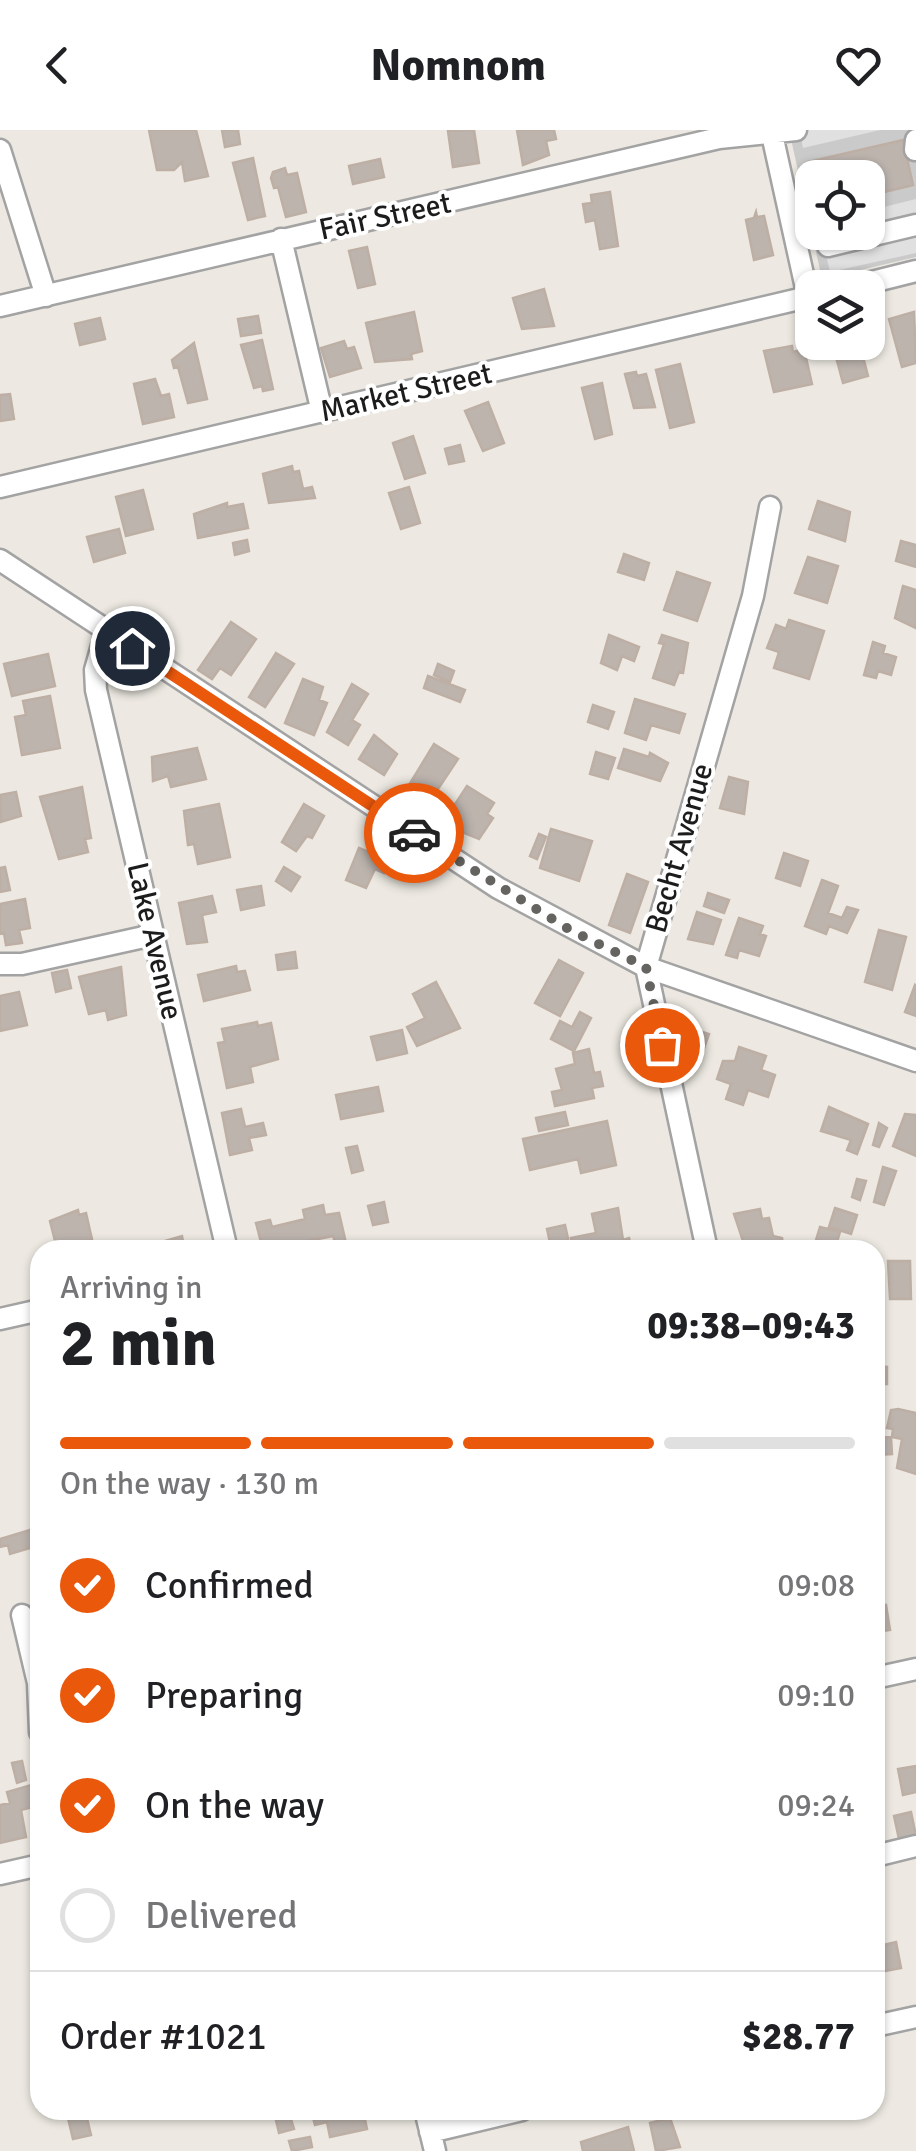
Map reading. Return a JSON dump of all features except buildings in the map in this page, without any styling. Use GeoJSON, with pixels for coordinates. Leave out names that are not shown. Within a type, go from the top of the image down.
{"type":"FeatureCollection","features":[{"type":"Feature","properties":{"kind":"street","name":"Fair Street"},"geometry":{"type":"LineString","coordinates":[[0,306],[719,138],[796,130]]}},
{"type":"Feature","properties":{"kind":"street"},"geometry":{"type":"LineString","coordinates":[[771,132],[804,270]]}},
{"type":"Feature","properties":{"kind":"street"},"geometry":{"type":"LineString","coordinates":[[0,150],[46,296]]}},
{"type":"Feature","properties":{"kind":"street"},"geometry":{"type":"LineString","coordinates":[[885,232],[916,225]]}},
{"type":"Feature","properties":{"kind":"street"},"geometry":{"type":"LineString","coordinates":[[281,239],[322,412]]}},
{"type":"Feature","properties":{"kind":"street"},"geometry":{"type":"LineString","coordinates":[[885,279],[916,271]]}},
{"type":"Feature","properties":{"kind":"street","name":"Market Street"},"geometry":{"type":"LineString","coordinates":[[0,488],[795,300]]}},
{"type":"Feature","properties":{"kind":"street","name":"Becht Avenue"},"geometry":{"type":"LineString","coordinates":[[706,1240],[646,967],[753,596],[770,506]]}},
{"type":"Feature","properties":{"kind":"street"},"geometry":{"type":"LineString","coordinates":[[0,560],[498,888],[646,967],[916,1060]]}},
{"type":"Feature","properties":{"kind":"street","name":"Lake Avenue"},"geometry":{"type":"LineString","coordinates":[[106,632],[95,670],[96,690],[225,1240]]}},
{"type":"Feature","properties":{"kind":"street"},"geometry":{"type":"LineString","coordinates":[[0,964],[22,964],[153,934]]}},
{"type":"Feature","properties":{"kind":"street"},"geometry":{"type":"LineString","coordinates":[[0,1319],[30,1312]]}},
{"type":"Feature","properties":{"kind":"street"},"geometry":{"type":"LineString","coordinates":[[22,1616],[30,1650]]}},
{"type":"Feature","properties":{"kind":"street"},"geometry":{"type":"LineString","coordinates":[[885,1676],[916,1669]]}},
{"type":"Feature","properties":{"kind":"street"},"geometry":{"type":"LineString","coordinates":[[885,1854],[916,1846]]}},
{"type":"Feature","properties":{"kind":"street"},"geometry":{"type":"LineString","coordinates":[[0,1874],[30,1867]]}},
{"type":"Feature","properties":{"kind":"street"},"geometry":{"type":"LineString","coordinates":[[885,2024],[916,2017]]}},
{"type":"Feature","properties":{"kind":"street"},"geometry":{"type":"LineString","coordinates":[[432,2141],[493,2120]]}},
{"type":"Feature","properties":{"kind":"shaded area"},"geometry":{"type":"Polygon","coordinates":[[[789,130],[916,130],[916,257],[860,270],[820,270],[816,250],[885,250],[885,160],[796,160],[789,130]]]}},
{"type":"Feature","properties":{"kind":"shaded area"},"geometry":{"type":"Polygon","coordinates":[[[799,130],[880,130],[803,148],[799,130]]]}},
{"type":"Feature","properties":{"kind":"shaded area"},"geometry":{"type":"Polygon","coordinates":[[[916,199],[916,253],[830,270],[825,250],[885,250],[885,207],[916,199]]]}},
{"type":"Feature","properties":{"kind":"way so far"},"geometry":{"type":"LineString","coordinates":[[414,833],[570,930],[646,967],[662,1045]]}},
{"type":"Feature","properties":{"kind":"route"},"geometry":{"type":"LineString","coordinates":[[132,648],[414,833]]}}]}
